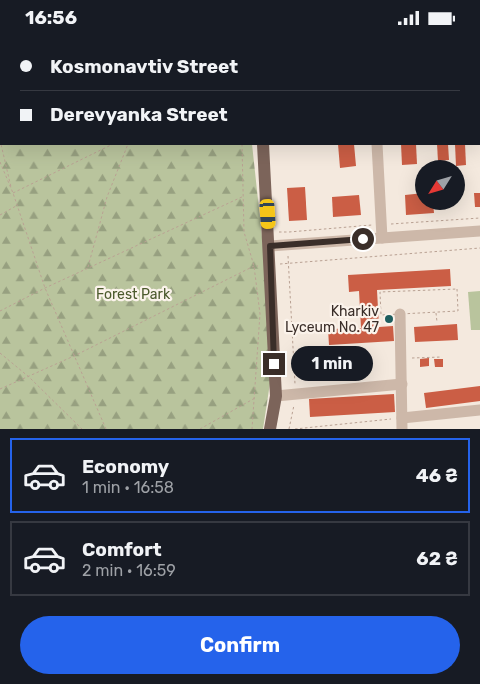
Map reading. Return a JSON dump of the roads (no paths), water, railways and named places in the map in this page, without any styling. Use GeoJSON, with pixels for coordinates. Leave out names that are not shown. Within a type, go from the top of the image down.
{"type":"FeatureCollection","features":[{"type":"Feature","properties":{"kind":"main road"},"geometry":{"type":"LineString","coordinates":[[264,145],[276,397],[270,429]]}},
{"type":"Feature","properties":{"kind":"street"},"geometry":{"type":"LineString","coordinates":[[378,145],[382,238]]}},
{"type":"Feature","properties":{"kind":"street"},"geometry":{"type":"LineString","coordinates":[[270,246],[480,231]]}},
{"type":"Feature","properties":{"kind":"street"},"geometry":{"type":"LineString","coordinates":[[400,314],[402,424],[480,410]]}},
{"type":"Feature","properties":{"kind":"street"},"geometry":{"type":"LineString","coordinates":[[276,397],[402,384]]}},
{"type":"Feature","properties":{"kind":"place","name":"Kharkiv Lyceum No. 47"},"geometry":{"type":"Point","coordinates":[389,319]}},
{"type":"Feature","properties":{"kind":"park label","name":"Forest Park"},"geometry":{"type":"Point","coordinates":[133,294]}}]}
